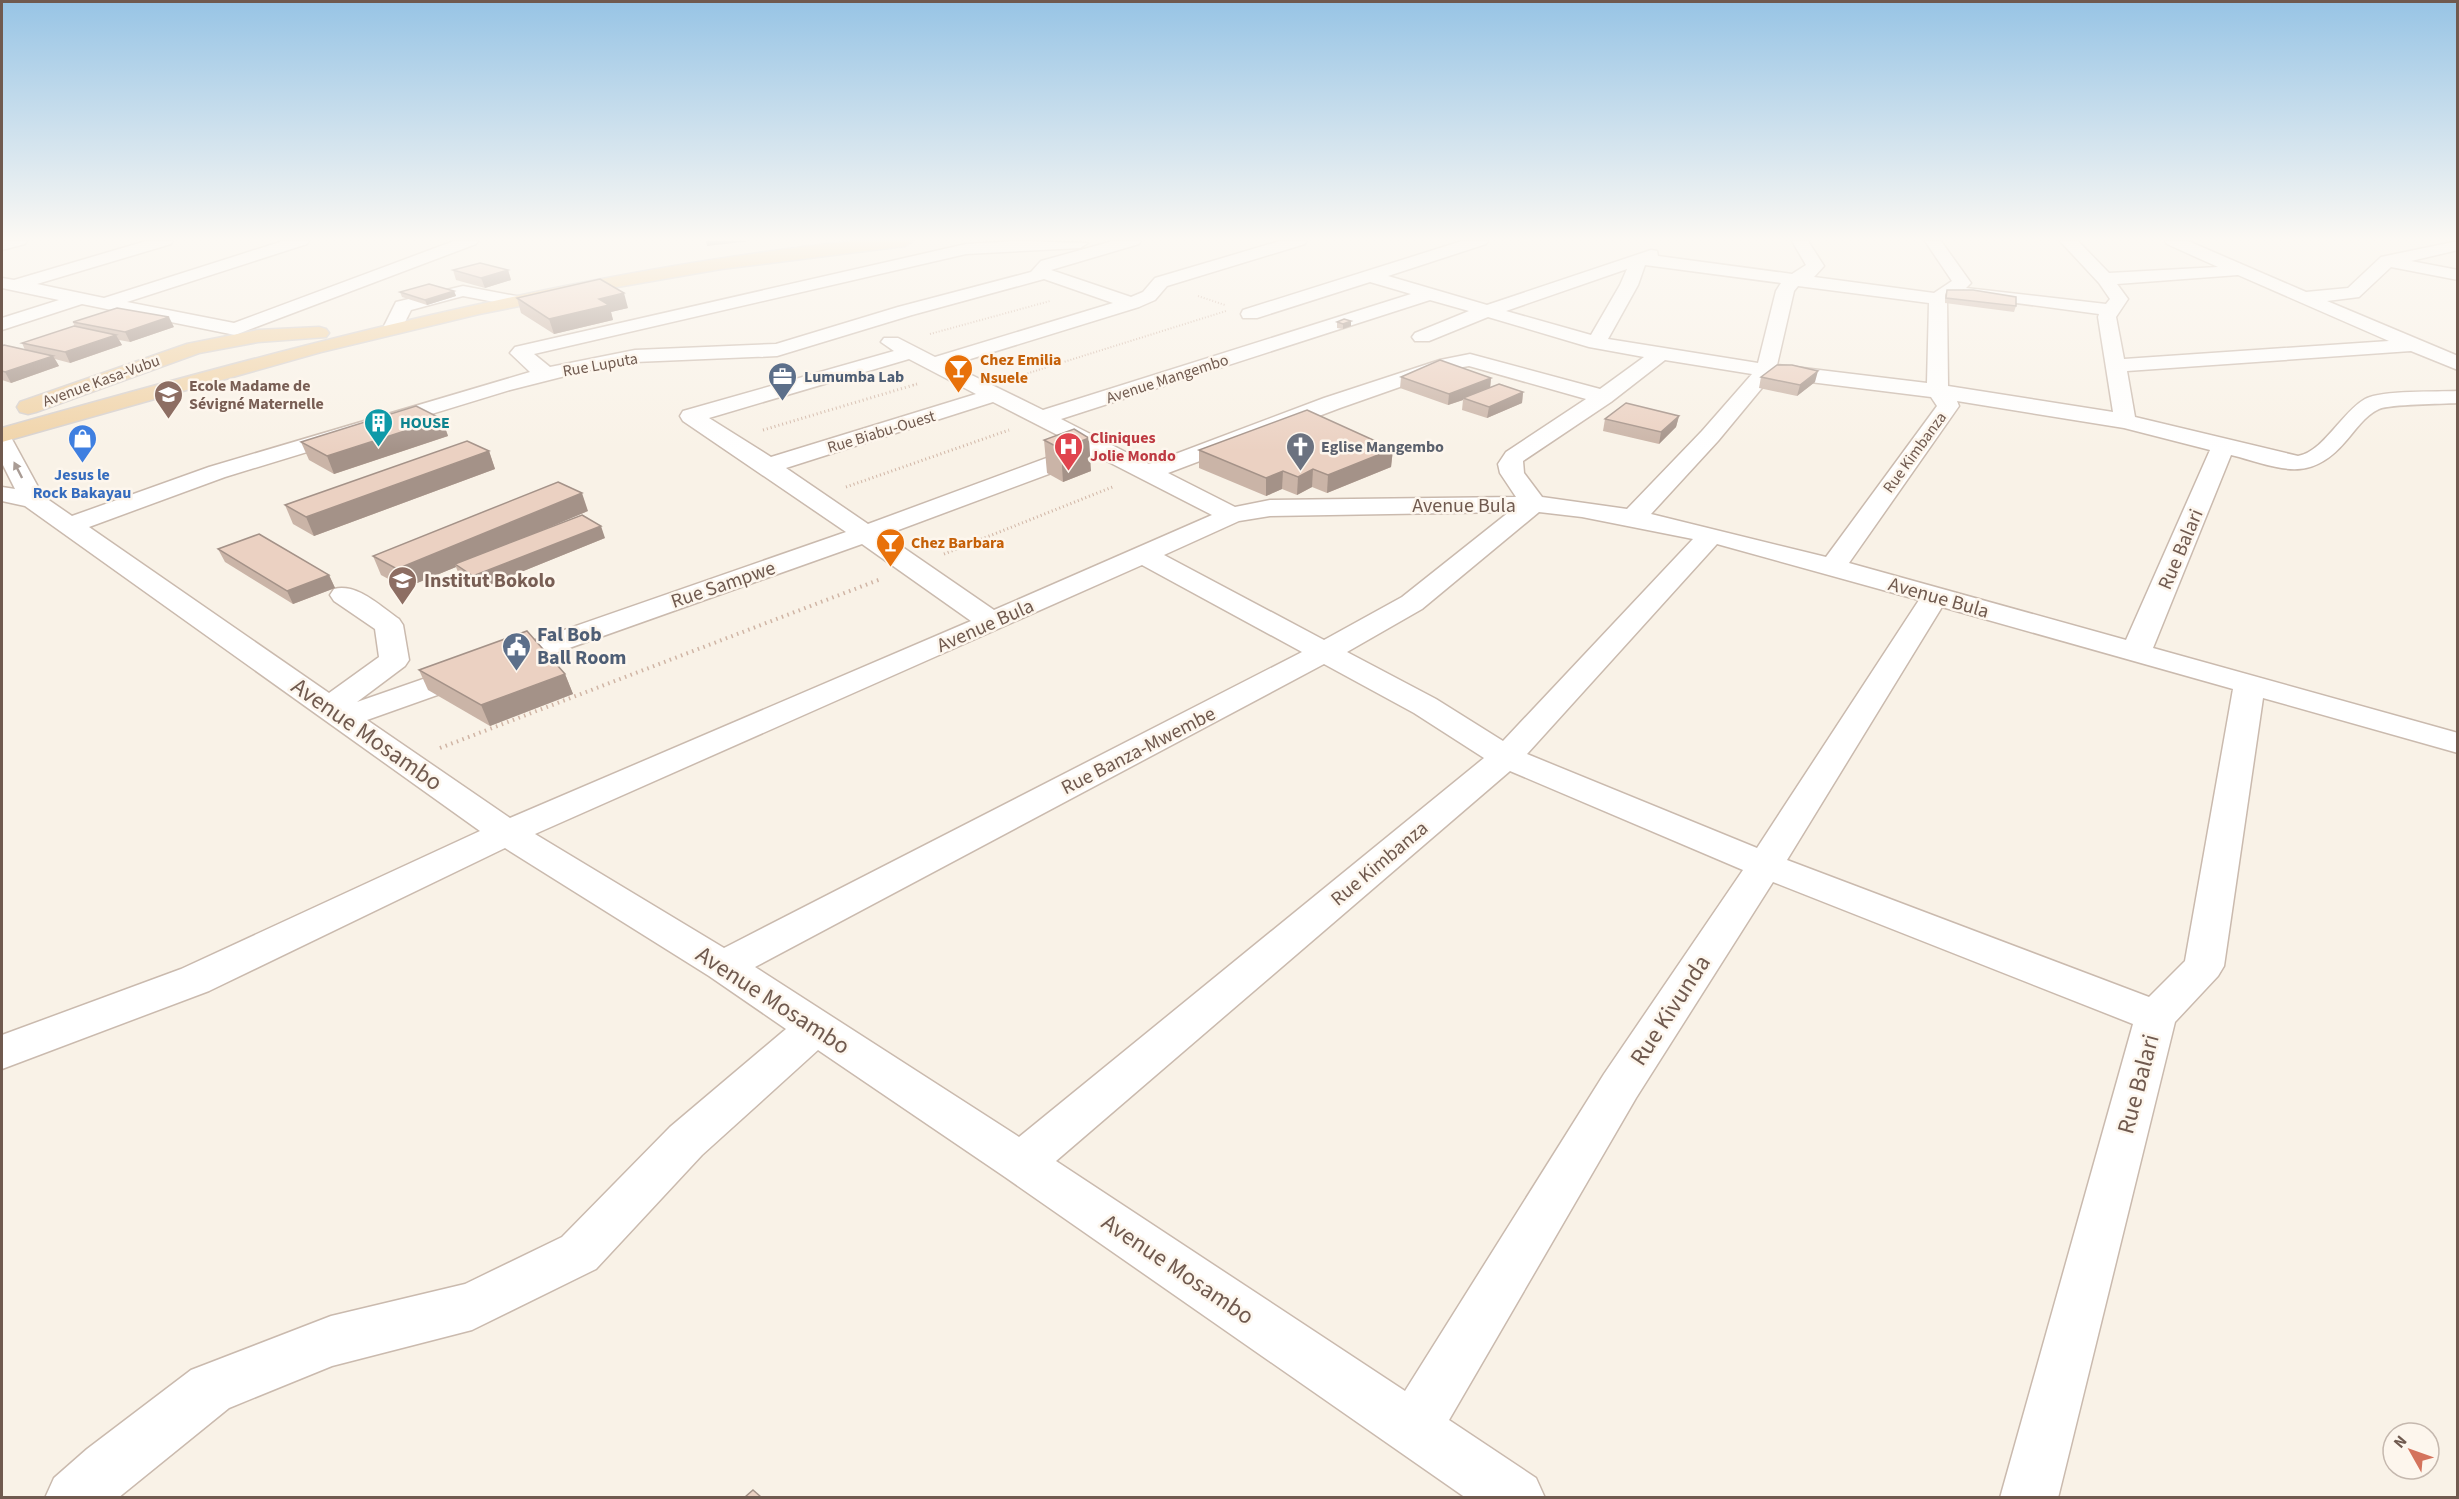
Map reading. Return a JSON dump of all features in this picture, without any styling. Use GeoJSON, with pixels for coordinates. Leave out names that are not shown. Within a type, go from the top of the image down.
{"type":"FeatureCollection","features":[{"type":"Feature","properties":{"kind":"main road","name":"Avenue Kasa-Vubu"},"geometry":{"type":"LineString","coordinates":[[236,334],[357,331],[468,311]]}},
{"type":"Feature","properties":{"kind":"main road","name":"Avenue Kasa-Vubu"},"geometry":{"type":"LineString","coordinates":[[2,434],[416,322]]}},
{"type":"Feature","properties":{"kind":"main road"},"geometry":{"type":"LineString","coordinates":[[2,434],[199,352],[236,334]]}},
{"type":"Feature","properties":{"kind":"main road","name":"Avenue Kasa-Vubu"},"geometry":{"type":"LineString","coordinates":[[2,416],[199,352]]}},
{"type":"Feature","properties":{"kind":"main road"},"geometry":{"type":"LineString","coordinates":[[199,352],[218,363],[235,363],[292,354]]}},
{"type":"Feature","properties":{"kind":"street"},"geometry":{"type":"LineString","coordinates":[[2,324],[44,311]]}},
{"type":"Feature","properties":{"kind":"street"},"geometry":{"type":"LineString","coordinates":[[139,311],[236,334],[294,311]]}},
{"type":"Feature","properties":{"kind":"street"},"geometry":{"type":"LineString","coordinates":[[394,326],[400,311]]}},
{"type":"Feature","properties":{"kind":"street"},"geometry":{"type":"LineString","coordinates":[[546,375],[520,354],[522,351],[692,311]]}},
{"type":"Feature","properties":{"kind":"street","name":"Rue Luputa"},"geometry":{"type":"LineString","coordinates":[[68,526],[228,469],[491,388],[634,356],[777,350],[905,311]]}},
{"type":"Feature","properties":{"kind":"street"},"geometry":{"type":"LineString","coordinates":[[942,368],[1109,311]]}},
{"type":"Feature","properties":{"kind":"street"},"geometry":{"type":"LineString","coordinates":[[1250,314],[1260,311]]}},
{"type":"Feature","properties":{"kind":"street","name":"Avenue Mangembo"},"geometry":{"type":"LineString","coordinates":[[1042,418],[1377,311]]}},
{"type":"Feature","properties":{"kind":"street"},"geometry":{"type":"LineString","coordinates":[[1422,337],[1487,311],[1596,343],[1766,370],[1937,391],[2125,421],[2283,461],[2306,463],[2316,458],[2369,405],[2376,402],[2457,397]]}},
{"type":"Feature","properties":{"kind":"street"},"geometry":{"type":"LineString","coordinates":[[1596,343],[1614,311]]}},
{"type":"Feature","properties":{"kind":"street"},"geometry":{"type":"LineString","coordinates":[[1634,518],[1710,436],[1766,370],[1780,311]]}},
{"type":"Feature","properties":{"kind":"street","name":"Rue Kimbanza"},"geometry":{"type":"LineString","coordinates":[[1833,567],[1948,406],[1937,391],[1944,311]]}},
{"type":"Feature","properties":{"kind":"street"},"geometry":{"type":"LineString","coordinates":[[2110,311],[2107,317],[2125,421]]}},
{"type":"Feature","properties":{"kind":"street"},"geometry":{"type":"LineString","coordinates":[[2332,311],[2457,364]]}},
{"type":"Feature","properties":{"kind":"street"},"geometry":{"type":"LineString","coordinates":[[652,320],[704,354]]}},
{"type":"Feature","properties":{"kind":"street"},"geometry":{"type":"LineString","coordinates":[[860,324],[902,349],[1232,515]]}},
{"type":"Feature","properties":{"kind":"street"},"geometry":{"type":"LineString","coordinates":[[2115,366],[2413,345]]}},
{"type":"Feature","properties":{"kind":"street"},"geometry":{"type":"LineString","coordinates":[[902,349],[845,372],[691,416],[768,466],[992,622]]}},
{"type":"Feature","properties":{"kind":"street"},"geometry":{"type":"LineString","coordinates":[[777,350],[845,372]]}},
{"type":"Feature","properties":{"kind":"street"},"geometry":{"type":"LineString","coordinates":[[1534,504],[1512,473],[1510,464],[1514,457],[1660,354]]}},
{"type":"Feature","properties":{"kind":"street"},"geometry":{"type":"LineString","coordinates":[[2437,356],[2457,354]]}},
{"type":"Feature","properties":{"kind":"street"},"geometry":{"type":"LineString","coordinates":[[1149,472],[1332,403],[1447,364],[1470,360],[1602,397]]}},
{"type":"Feature","properties":{"kind":"street","name":"Rue Biabu-Ouest"},"geometry":{"type":"LineString","coordinates":[[768,466],[988,392]]}},
{"type":"Feature","properties":{"kind":"street","name":"Avenue Mosambo"},"geometry":{"type":"LineString","coordinates":[[2,441],[17,497],[68,526],[507,833],[723,966],[1021,1163],[1516,1497]]}},
{"type":"Feature","properties":{"kind":"street","name":"Rue Sampwe"},"geometry":{"type":"LineString","coordinates":[[337,712],[865,534],[1100,447]]}},
{"type":"Feature","properties":{"kind":"street","name":"Rue Balari"},"geometry":{"type":"LineString","coordinates":[[2136,652],[2223,447]]}},
{"type":"Feature","properties":{"kind":"street","name":"Avenue Bula"},"geometry":{"type":"LineString","coordinates":[[2,1052],[195,980],[507,833],[1232,515],[1270,508],[1534,504],[1634,518],[1711,535],[1833,567],[2457,743]]}},
{"type":"Feature","properties":{"kind":"street","name":"Rue Banza-Mwembe"},"geometry":{"type":"LineString","coordinates":[[723,966],[1325,652],[1412,603],[1534,504]]}},
{"type":"Feature","properties":{"kind":"street","name":"Rue Kimbanza"},"geometry":{"type":"LineString","coordinates":[[1021,1163],[1506,757],[1711,535]]}},
{"type":"Feature","properties":{"kind":"street"},"geometry":{"type":"LineString","coordinates":[[1143,555],[1425,706],[1506,757],[1765,865],[2156,1016]]}},
{"type":"Feature","properties":{"kind":"street"},"geometry":{"type":"LineString","coordinates":[[337,712],[394,660],[390,625],[344,595]]}},
{"type":"Feature","properties":{"kind":"street","name":"Rue Kivunda"},"geometry":{"type":"LineString","coordinates":[[1413,1428],[1620,1086],[1765,865],[1935,596]]}},
{"type":"Feature","properties":{"kind":"street","name":"Rue Balari"},"geometry":{"type":"LineString","coordinates":[[2029,1497],[2156,1016],[2204,966],[2250,683]]}},
{"type":"Feature","properties":{"kind":"street"},"geometry":{"type":"LineString","coordinates":[[74,1497],[210,1389],[331,1341],[472,1306],[579,1253],[686,1141],[816,1028]]}},
{"type":"Feature","properties":{"kind":"path"},"geometry":{"type":"LineString","coordinates":[[902,349],[1019,311]]}},
{"type":"Feature","properties":{"kind":"path"},"geometry":{"type":"LineString","coordinates":[[988,392],[1225,311]]}},
{"type":"Feature","properties":{"kind":"path"},"geometry":{"type":"LineString","coordinates":[[728,441],[942,368]]}},
{"type":"Feature","properties":{"kind":"path"},"geometry":{"type":"LineString","coordinates":[[814,498],[1042,418]]}},
{"type":"Feature","properties":{"kind":"path"},"geometry":{"type":"LineString","coordinates":[[406,761],[912,567],[1149,472]]}},
{"type":"Feature","properties":{"kind":"building"},"geometry":{"type":"Polygon","coordinates":[[[108,311],[134,311],[169,317],[125,332],[73,322],[108,311]]]}},
{"type":"Feature","properties":{"kind":"building"},"geometry":{"type":"Polygon","coordinates":[[[537,311],[583,311],[549,319],[537,311]]]}},
{"type":"Feature","properties":{"kind":"building"},"geometry":{"type":"Polygon","coordinates":[[[1344,319],[1351,321],[1343,324],[1337,322],[1344,319]]]}},
{"type":"Feature","properties":{"kind":"building"},"geometry":{"type":"Polygon","coordinates":[[[74,326],[116,335],[65,352],[22,343],[74,326]]]}},
{"type":"Feature","properties":{"kind":"building"},"geometry":{"type":"Polygon","coordinates":[[[2,346],[53,356],[5,372],[2,371],[2,346]]]}},
{"type":"Feature","properties":{"kind":"building"},"geometry":{"type":"Polygon","coordinates":[[[1440,360],[1491,378],[1449,394],[1401,377],[1440,360]]]}},
{"type":"Feature","properties":{"kind":"building"},"geometry":{"type":"Polygon","coordinates":[[[1777,365],[1792,365],[1818,371],[1800,385],[1761,377],[1777,365]]]}},
{"type":"Feature","properties":{"kind":"building"},"geometry":{"type":"Polygon","coordinates":[[[1499,384],[1523,392],[1489,407],[1463,398],[1499,384]]]}},
{"type":"Feature","properties":{"kind":"building"},"geometry":{"type":"Polygon","coordinates":[[[1626,403],[1679,416],[1661,432],[1605,419],[1626,403]]]}},
{"type":"Feature","properties":{"kind":"building"},"geometry":{"type":"Polygon","coordinates":[[[416,406],[442,419],[327,456],[301,442],[416,406]]]}},
{"type":"Feature","properties":{"kind":"building"},"geometry":{"type":"Polygon","coordinates":[[[1307,410],[1393,449],[1328,475],[1313,469],[1298,477],[1283,471],[1266,478],[1199,450],[1307,410]]]}},
{"type":"Feature","properties":{"kind":"building"},"geometry":{"type":"Polygon","coordinates":[[[1074,429],[1089,438],[1061,449],[1044,440],[1074,429]]]}},
{"type":"Feature","properties":{"kind":"building"},"geometry":{"type":"Polygon","coordinates":[[[467,441],[489,451],[306,517],[285,505],[467,441]]]}},
{"type":"Feature","properties":{"kind":"building"},"geometry":{"type":"Polygon","coordinates":[[[558,482],[582,493],[397,569],[373,556],[558,482]]]}},
{"type":"Feature","properties":{"kind":"building"},"geometry":{"type":"Polygon","coordinates":[[[582,515],[601,526],[473,576],[455,564],[582,515]]]}},
{"type":"Feature","properties":{"kind":"building"},"geometry":{"type":"Polygon","coordinates":[[[259,534],[329,575],[287,591],[218,549],[259,534]]]}},
{"type":"Feature","properties":{"kind":"building"},"geometry":{"type":"Polygon","coordinates":[[[527,631],[565,674],[481,705],[419,670],[527,631]]]}},
{"type":"Feature","properties":{"kind":"building"},"geometry":{"type":"Polygon","coordinates":[[[753,1490],[761,1497],[745,1497],[753,1490]]]}},
{"type":"Feature","properties":{"kind":"place","name":"Chez Emilia Nsuele"},"geometry":{"type":"Point","coordinates":[959,394]}},
{"type":"Feature","properties":{"kind":"place","name":"Lumumba Lab"},"geometry":{"type":"Point","coordinates":[783,402]}},
{"type":"Feature","properties":{"kind":"place","name":"Ecole Madame de Sévigné Maternelle"},"geometry":{"type":"Point","coordinates":[168,420]}},
{"type":"Feature","properties":{"kind":"place","name":"HOUSE"},"geometry":{"type":"Point","coordinates":[379,448]}},
{"type":"Feature","properties":{"kind":"place","name":"Jesus le Rock Bakayau"},"geometry":{"type":"Point","coordinates":[82,464]}},
{"type":"Feature","properties":{"kind":"place","name":"Cliniques Jolie Mondo"},"geometry":{"type":"Point","coordinates":[1069,472]}},
{"type":"Feature","properties":{"kind":"place","name":"Eglise Mangembo"},"geometry":{"type":"Point","coordinates":[1300,472]}},
{"type":"Feature","properties":{"kind":"place","name":"Chez Barbara"},"geometry":{"type":"Point","coordinates":[890,568]}},
{"type":"Feature","properties":{"kind":"place","name":"Institut Bokolo"},"geometry":{"type":"Point","coordinates":[403,606]}},
{"type":"Feature","properties":{"kind":"place","name":"Fal Bob Ball Room"},"geometry":{"type":"Point","coordinates":[516,672]}}]}
